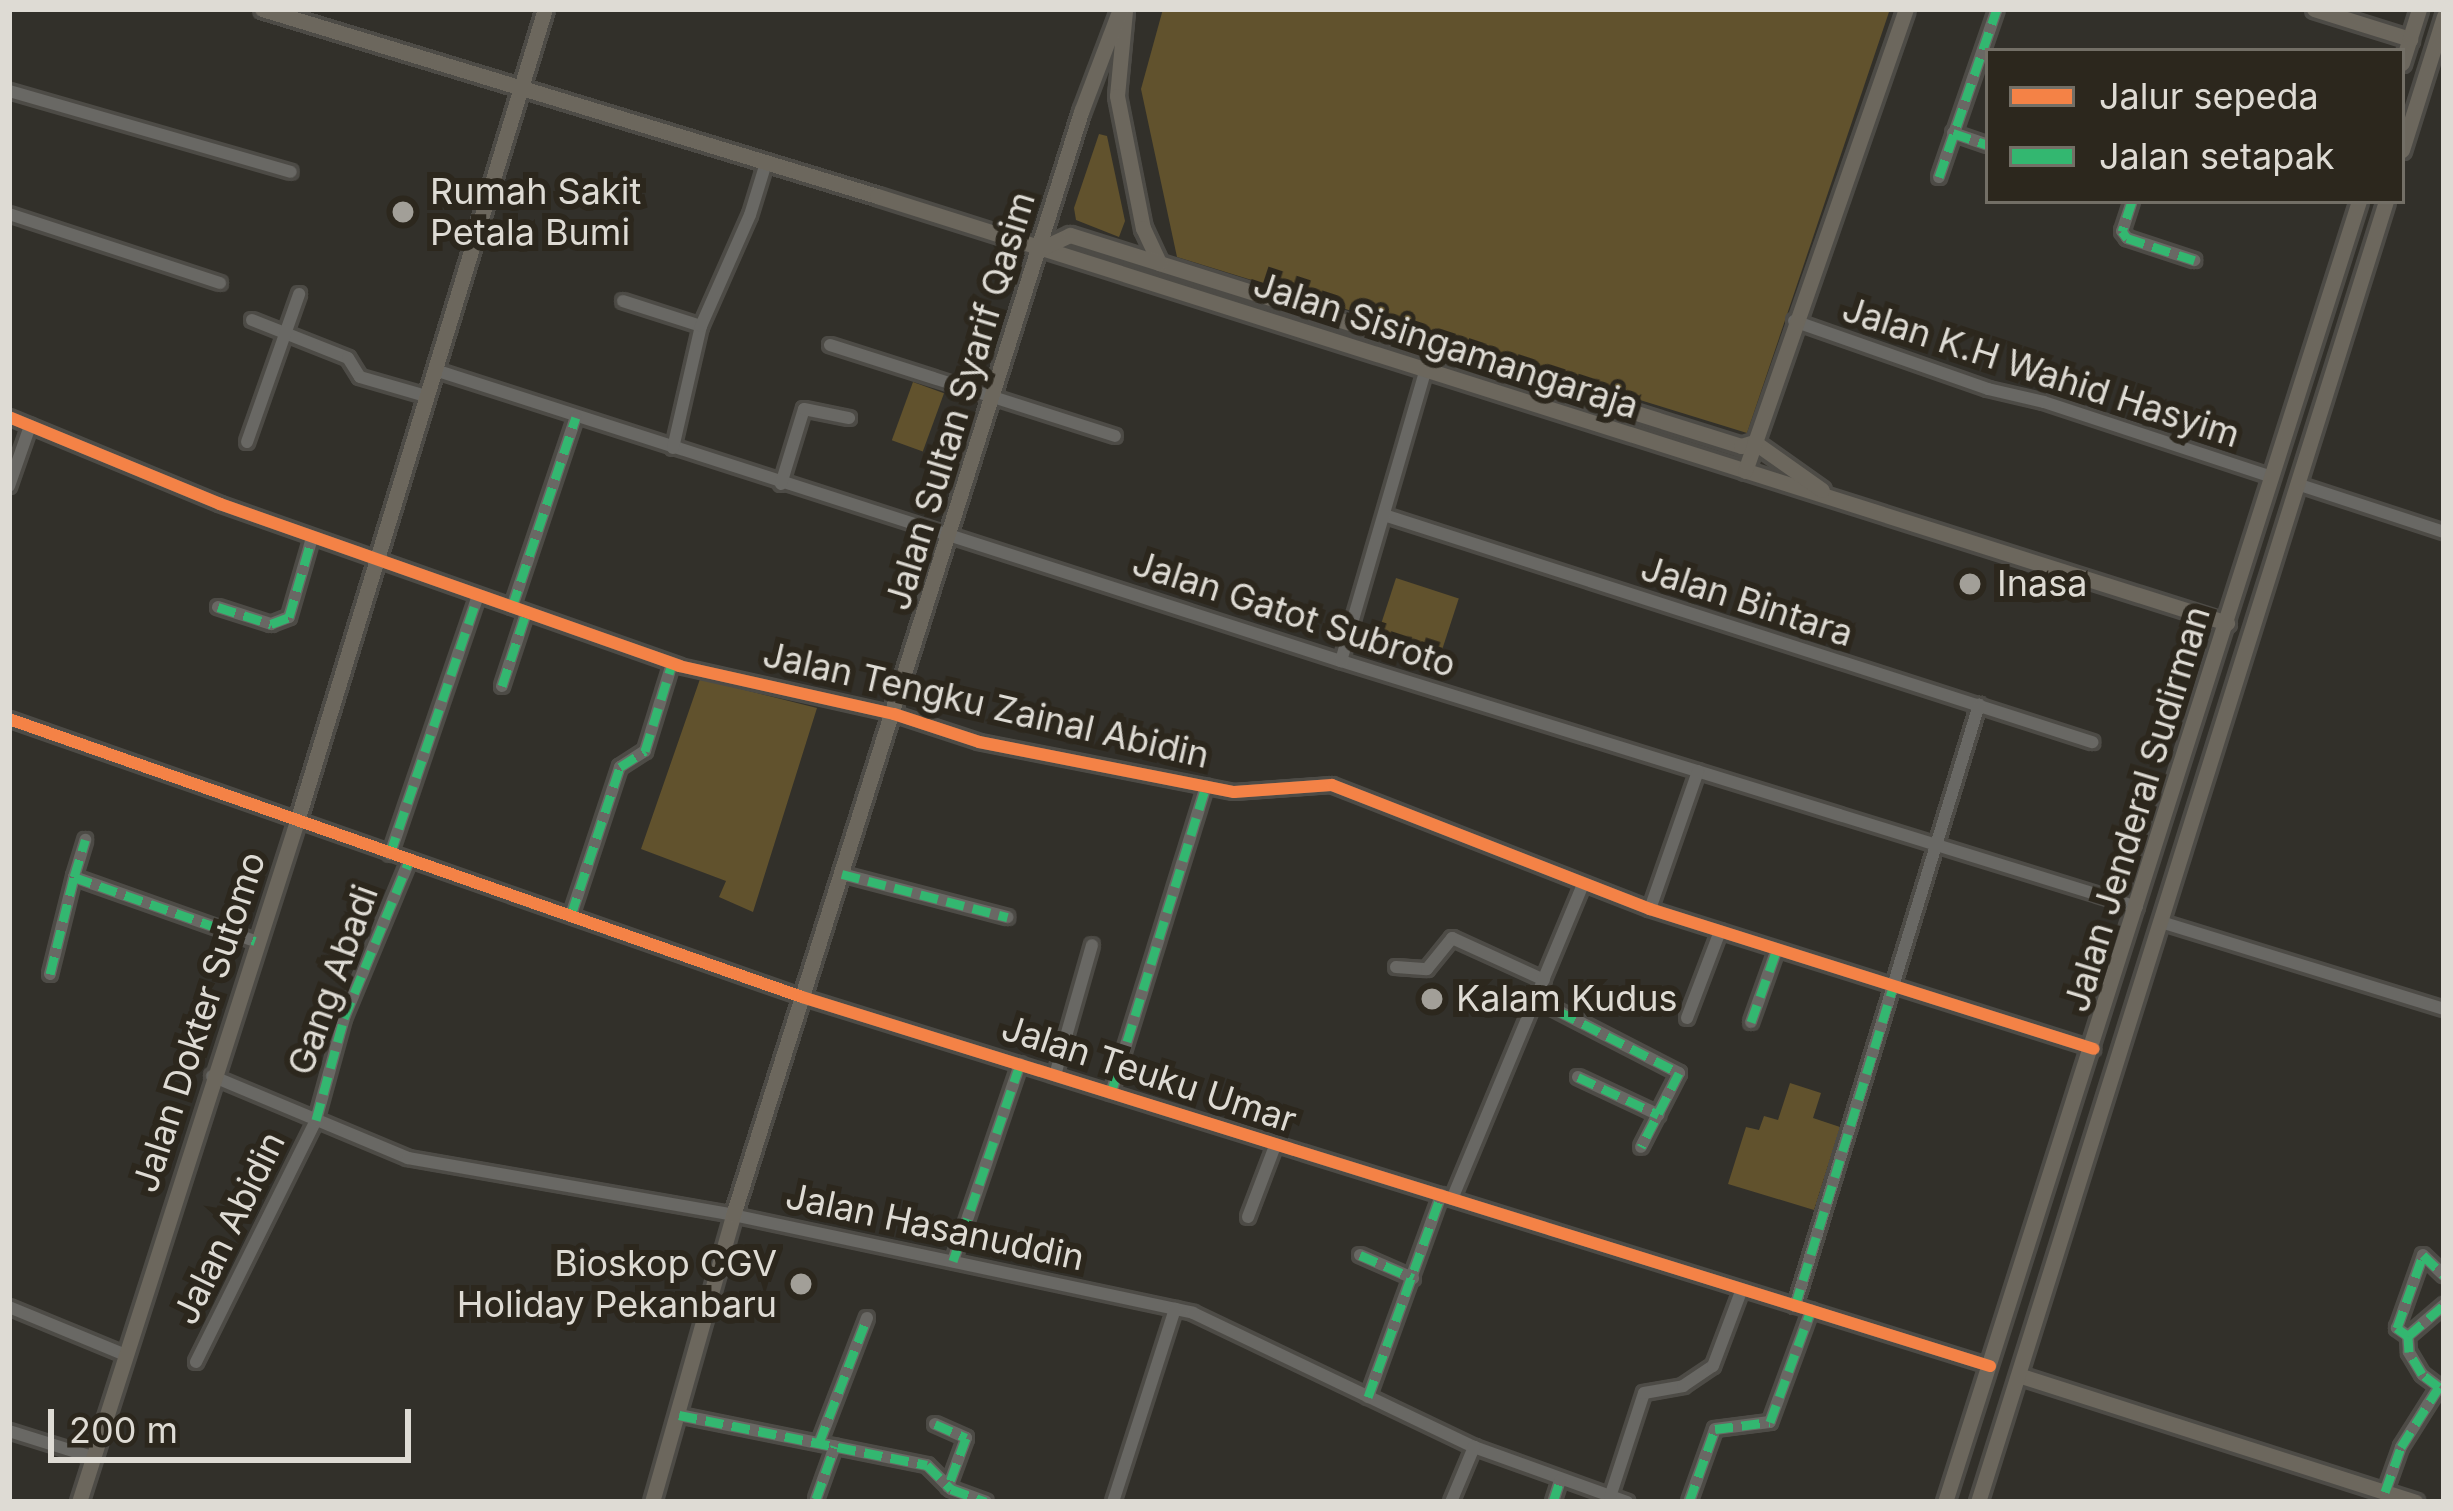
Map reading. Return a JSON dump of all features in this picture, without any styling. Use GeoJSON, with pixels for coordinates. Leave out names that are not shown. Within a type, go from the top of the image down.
{"type":"FeatureCollection","features":[{"type":"Feature","properties":{"kind":"main road","name":"Jalan Dokter Sutomo"},"geometry":{"type":"LineString","coordinates":[[79,1502],[297,820],[545,9]]}},
{"type":"Feature","properties":{"kind":"main road","name":"Jalan Sultan Syarif Qasim"},"geometry":{"type":"LineString","coordinates":[[652,1502],[733,1215],[1081,112],[1122,9]]}},
{"type":"Feature","properties":{"kind":"main road"},"geometry":{"type":"LineString","coordinates":[[1122,9],[1117,96],[1143,228],[1160,263]]}},
{"type":"Feature","properties":{"kind":"main road"},"geometry":{"type":"LineString","coordinates":[[1744,471],[1906,9]]}},
{"type":"Feature","properties":{"kind":"main road"},"geometry":{"type":"LineString","coordinates":[[2314,9],[2410,39]]}},
{"type":"Feature","properties":{"kind":"main road"},"geometry":{"type":"LineString","coordinates":[[2405,54],[2419,9]]}},
{"type":"Feature","properties":{"kind":"main road","name":"Jalan Sisingamangaraja"},"geometry":{"type":"LineString","coordinates":[[267,10],[2227,623]]}},
{"type":"Feature","properties":{"kind":"main road"},"geometry":{"type":"LineString","coordinates":[[2405,141],[2443,24]]}},
{"type":"Feature","properties":{"kind":"main road","name":"Jalan Jenderal Sudirman"},"geometry":{"type":"LineString","coordinates":[[1945,1502],[2093,1049],[2358,204]]}},
{"type":"Feature","properties":{"kind":"main road","name":"Jalan Jenderal Sudirman"},"geometry":{"type":"LineString","coordinates":[[1978,1502],[2033,1339],[2385,204]]}},
{"type":"Feature","properties":{"kind":"main road","name":"Jalan Sisingamangaraja"},"geometry":{"type":"LineString","coordinates":[[1040,249],[1070,235],[1741,446],[1754,442],[1834,499]]}},
{"type":"Feature","properties":{"kind":"main road"},"geometry":{"type":"LineString","coordinates":[[1398,338],[1426,369]]}},
{"type":"Feature","properties":{"kind":"main road"},"geometry":{"type":"LineString","coordinates":[[2002,1330],[2006,1345],[2016,1349],[2033,1339]]}},
{"type":"Feature","properties":{"kind":"main road"},"geometry":{"type":"LineString","coordinates":[[1988,1375],[2002,1372],[2018,1384],[2415,1502]]}},
{"type":"Feature","properties":{"kind":"street"},"geometry":{"type":"LineString","coordinates":[[1987,48],[1997,9]]}},
{"type":"Feature","properties":{"kind":"street"},"geometry":{"type":"LineString","coordinates":[[1939,177],[1981,71]]}},
{"type":"Feature","properties":{"kind":"street"},"geometry":{"type":"LineString","coordinates":[[9,91],[291,172]]}},
{"type":"Feature","properties":{"kind":"street"},"geometry":{"type":"LineString","coordinates":[[1954,133],[1985,144]]}},
{"type":"Feature","properties":{"kind":"street"},"geometry":{"type":"LineString","coordinates":[[673,448],[700,326],[750,215],[766,163]]}},
{"type":"Feature","properties":{"kind":"street"},"geometry":{"type":"LineString","coordinates":[[2131,204],[2122,231],[2127,238],[2194,260]]}},
{"type":"Feature","properties":{"kind":"street"},"geometry":{"type":"LineString","coordinates":[[9,214],[220,283]]}},
{"type":"Feature","properties":{"kind":"street"},"geometry":{"type":"LineString","coordinates":[[247,442],[299,294]]}},
{"type":"Feature","properties":{"kind":"street"},"geometry":{"type":"LineString","coordinates":[[623,301],[700,326]]}},
{"type":"Feature","properties":{"kind":"street"},"geometry":{"type":"LineString","coordinates":[[252,320],[348,358],[360,377],[426,396]]}},
{"type":"Feature","properties":{"kind":"street","name":"Jalan K.H Wahid Hasyim"},"geometry":{"type":"LineString","coordinates":[[1794,321],[1947,375],[2272,477]]}},
{"type":"Feature","properties":{"kind":"street"},"geometry":{"type":"LineString","coordinates":[[830,345],[1115,436]]}},
{"type":"Feature","properties":{"kind":"street"},"geometry":{"type":"LineString","coordinates":[[1341,661],[1426,369]]}},
{"type":"Feature","properties":{"kind":"street","name":"Jalan Gatot Subroto"},"geometry":{"type":"LineString","coordinates":[[435,370],[1341,661],[2137,907]]}},
{"type":"Feature","properties":{"kind":"street"},"geometry":{"type":"LineString","coordinates":[[782,484],[804,409],[849,418]]}},
{"type":"Feature","properties":{"kind":"street","name":"Jalan Tengku Zainal Abidin"},"geometry":{"type":"LineString","coordinates":[[9,417],[312,538],[672,664],[894,714],[979,742],[1250,795],[1290,786],[1333,785],[1650,909],[2093,1049]]}},
{"type":"Feature","properties":{"kind":"street"},"geometry":{"type":"LineString","coordinates":[[502,686],[519,610],[576,417]]}},
{"type":"Feature","properties":{"kind":"street"},"geometry":{"type":"LineString","coordinates":[[9,486],[30,426]]}},
{"type":"Feature","properties":{"kind":"street"},"geometry":{"type":"LineString","coordinates":[[2297,484],[2444,532]]}},
{"type":"Feature","properties":{"kind":"street","name":"Jalan Bintara"},"geometry":{"type":"LineString","coordinates":[[1384,515],[2092,742]]}},
{"type":"Feature","properties":{"kind":"street"},"geometry":{"type":"LineString","coordinates":[[218,607],[271,624],[289,617],[312,538]]}},
{"type":"Feature","properties":{"kind":"street"},"geometry":{"type":"LineString","coordinates":[[390,854],[478,596]]}},
{"type":"Feature","properties":{"kind":"street"},"geometry":{"type":"LineString","coordinates":[[571,915],[620,767],[645,752],[672,664]]}},
{"type":"Feature","properties":{"kind":"street"},"geometry":{"type":"LineString","coordinates":[[1796,1306],[1979,705]]}},
{"type":"Feature","properties":{"kind":"street","name":"Jalan Teuku Umar"},"geometry":{"type":"LineString","coordinates":[[9,719],[802,997],[1810,1310],[1988,1375]]}},
{"type":"Feature","properties":{"kind":"street"},"geometry":{"type":"LineString","coordinates":[[1650,909],[1698,771]]}},
{"type":"Feature","properties":{"kind":"street"},"geometry":{"type":"LineString","coordinates":[[1111,1094],[1206,785]]}},
{"type":"Feature","properties":{"kind":"street"},"geometry":{"type":"LineString","coordinates":[[50,974],[85,840]]}},
{"type":"Feature","properties":{"kind":"street","name":"Gang Abadi"},"geometry":{"type":"LineString","coordinates":[[316,1120],[344,1018],[409,861]]}},
{"type":"Feature","properties":{"kind":"street"},"geometry":{"type":"LineString","coordinates":[[842,874],[1007,917]]}},
{"type":"Feature","properties":{"kind":"street"},"geometry":{"type":"LineString","coordinates":[[74,878],[255,941]]}},
{"type":"Feature","properties":{"kind":"street"},"geometry":{"type":"LineString","coordinates":[[1368,1397],[1413,1278],[1582,884]]}},
{"type":"Feature","properties":{"kind":"street"},"geometry":{"type":"LineString","coordinates":[[2161,922],[2444,1009]]}},
{"type":"Feature","properties":{"kind":"street"},"geometry":{"type":"LineString","coordinates":[[1687,1018],[1720,932]]}},
{"type":"Feature","properties":{"kind":"street"},"geometry":{"type":"LineString","coordinates":[[1396,967],[1426,969],[1453,938],[1544,980]]}},
{"type":"Feature","properties":{"kind":"street"},"geometry":{"type":"LineString","coordinates":[[1054,1076],[1093,945]]}},
{"type":"Feature","properties":{"kind":"street"},"geometry":{"type":"LineString","coordinates":[[1751,1022],[1777,949]]}},
{"type":"Feature","properties":{"kind":"street"},"geometry":{"type":"LineString","coordinates":[[1535,999],[1677,1071],[1640,1147]]}},
{"type":"Feature","properties":{"kind":"street"},"geometry":{"type":"LineString","coordinates":[[953,1261],[1020,1064]]}},
{"type":"Feature","properties":{"kind":"street","name":"Jalan Hasanuddin"},"geometry":{"type":"LineString","coordinates":[[212,1076],[408,1158],[733,1215],[1175,1309],[1474,1447],[1627,1502]]}},
{"type":"Feature","properties":{"kind":"street"},"geometry":{"type":"LineString","coordinates":[[1578,1077],[1659,1115]]}},
{"type":"Feature","properties":{"kind":"street","name":"Jalan Abidin"},"geometry":{"type":"LineString","coordinates":[[196,1362],[316,1120]]}},
{"type":"Feature","properties":{"kind":"street"},"geometry":{"type":"LineString","coordinates":[[1248,1217],[1275,1146]]}},
{"type":"Feature","properties":{"kind":"street"},"geometry":{"type":"LineString","coordinates":[[1360,1255],[1413,1278]]}},
{"type":"Feature","properties":{"kind":"street"},"geometry":{"type":"LineString","coordinates":[[2385,1492],[2401,1448],[2439,1387],[2415,1363],[2408,1336],[2397,1328],[2423,1255],[2444,1275]]}},
{"type":"Feature","properties":{"kind":"street"},"geometry":{"type":"LineString","coordinates":[[1610,1497],[1644,1393],[1683,1387],[1713,1366],[1742,1289]]}},
{"type":"Feature","properties":{"kind":"street"},"geometry":{"type":"LineString","coordinates":[[2408,1336],[2444,1305]]}},
{"type":"Feature","properties":{"kind":"street"},"geometry":{"type":"LineString","coordinates":[[9,1307],[123,1354]]}},
{"type":"Feature","properties":{"kind":"street"},"geometry":{"type":"LineString","coordinates":[[1113,1502],[1175,1309]]}},
{"type":"Feature","properties":{"kind":"street"},"geometry":{"type":"LineString","coordinates":[[1689,1502],[1717,1427],[1770,1422],[1810,1310]]}},
{"type":"Feature","properties":{"kind":"street"},"geometry":{"type":"LineString","coordinates":[[819,1443],[867,1318]]}},
{"type":"Feature","properties":{"kind":"street"},"geometry":{"type":"LineString","coordinates":[[679,1415],[927,1465],[949,1493],[986,1502]]}},
{"type":"Feature","properties":{"kind":"street"},"geometry":{"type":"LineString","coordinates":[[935,1424],[965,1435],[949,1493]]}},
{"type":"Feature","properties":{"kind":"street"},"geometry":{"type":"LineString","coordinates":[[9,1431],[92,1457]]}},
{"type":"Feature","properties":{"kind":"street"},"geometry":{"type":"LineString","coordinates":[[816,1499],[835,1446]]}},
{"type":"Feature","properties":{"kind":"street"},"geometry":{"type":"LineString","coordinates":[[1451,1502],[1474,1447]]}},
{"type":"Feature","properties":{"kind":"street"},"geometry":{"type":"LineString","coordinates":[[1553,1502],[1560,1480]]}},
{"type":"Feature","properties":{"kind":"shaded area"},"geometry":{"type":"Polygon","coordinates":[[[1163,9],[1890,9],[1747,433],[1177,257],[1141,89],[1163,9]]]}},
{"type":"Feature","properties":{"kind":"shaded area"},"geometry":{"type":"Polygon","coordinates":[[[1099,134],[1107,136],[1125,221],[1119,237],[1076,220],[1074,208],[1099,134]]]}},
{"type":"Feature","properties":{"kind":"shaded area"},"geometry":{"type":"Polygon","coordinates":[[[913,382],[944,393],[923,452],[892,440],[913,382]]]}},
{"type":"Feature","properties":{"kind":"shaded area"},"geometry":{"type":"Polygon","coordinates":[[[1396,578],[1459,598],[1438,663],[1375,643],[1396,578]]]}},
{"type":"Feature","properties":{"kind":"shaded area"},"geometry":{"type":"Polygon","coordinates":[[[700,679],[817,708],[753,912],[719,897],[726,881],[641,849],[700,679]]]}},
{"type":"Feature","properties":{"kind":"shaded area"},"geometry":{"type":"Polygon","coordinates":[[[1790,1083],[1821,1093],[1813,1118],[1840,1127],[1814,1210],[1728,1184],[1746,1127],[1759,1130],[1764,1116],[1778,1120],[1790,1083]]]}},
{"type":"Feature","properties":{"kind":"marked path"},"geometry":{"type":"LineString","coordinates":[[1939,177],[1997,9]]}},
{"type":"Feature","properties":{"kind":"marked path"},"geometry":{"type":"LineString","coordinates":[[1953,133],[1985,144]]}},
{"type":"Feature","properties":{"kind":"marked path"},"geometry":{"type":"LineString","coordinates":[[2131,204],[2122,231],[2127,238],[2194,260]]}},
{"type":"Feature","properties":{"kind":"marked path"},"geometry":{"type":"LineString","coordinates":[[512,607],[576,417]]}},
{"type":"Feature","properties":{"kind":"marked path"},"geometry":{"type":"LineString","coordinates":[[218,607],[271,624],[289,617],[312,538]]}},
{"type":"Feature","properties":{"kind":"marked path"},"geometry":{"type":"LineString","coordinates":[[390,854],[478,596]]}},
{"type":"Feature","properties":{"kind":"marked path"},"geometry":{"type":"LineString","coordinates":[[502,686],[526,613]]}},
{"type":"Feature","properties":{"kind":"marked path"},"geometry":{"type":"LineString","coordinates":[[571,915],[620,767],[645,751],[672,664]]}},
{"type":"Feature","properties":{"kind":"marked path"},"geometry":{"type":"LineString","coordinates":[[1111,1093],[1206,786]]}},
{"type":"Feature","properties":{"kind":"marked path"},"geometry":{"type":"LineString","coordinates":[[74,877],[85,840]]}},
{"type":"Feature","properties":{"kind":"marked path"},"geometry":{"type":"LineString","coordinates":[[316,1120],[344,1018],[409,861]]}},
{"type":"Feature","properties":{"kind":"marked path"},"geometry":{"type":"LineString","coordinates":[[842,874],[1007,917]]}},
{"type":"Feature","properties":{"kind":"marked path"},"geometry":{"type":"LineString","coordinates":[[50,974],[74,877],[255,941]]}},
{"type":"Feature","properties":{"kind":"marked path"},"geometry":{"type":"LineString","coordinates":[[1751,1022],[1777,949]]}},
{"type":"Feature","properties":{"kind":"marked path"},"geometry":{"type":"LineString","coordinates":[[1795,1306],[1893,987]]}},
{"type":"Feature","properties":{"kind":"marked path"},"geometry":{"type":"LineString","coordinates":[[1535,999],[1679,1073],[1641,1147]]}},
{"type":"Feature","properties":{"kind":"marked path"},"geometry":{"type":"LineString","coordinates":[[953,1261],[1020,1064]]}},
{"type":"Feature","properties":{"kind":"marked path"},"geometry":{"type":"LineString","coordinates":[[1578,1077],[1659,1115]]}},
{"type":"Feature","properties":{"kind":"marked path"},"geometry":{"type":"LineString","coordinates":[[1368,1397],[1441,1195]]}},
{"type":"Feature","properties":{"kind":"marked path"},"geometry":{"type":"LineString","coordinates":[[1360,1255],[1413,1278]]}},
{"type":"Feature","properties":{"kind":"marked path"},"geometry":{"type":"LineString","coordinates":[[2385,1492],[2401,1447],[2439,1387],[2422,1374],[2409,1352],[2408,1336],[2397,1328],[2423,1255],[2444,1275]]}},
{"type":"Feature","properties":{"kind":"marked path"},"geometry":{"type":"LineString","coordinates":[[2408,1336],[2444,1305]]}},
{"type":"Feature","properties":{"kind":"marked path"},"geometry":{"type":"LineString","coordinates":[[1689,1502],[1715,1429],[1770,1422],[1811,1310]]}},
{"type":"Feature","properties":{"kind":"marked path"},"geometry":{"type":"LineString","coordinates":[[819,1443],[867,1318]]}},
{"type":"Feature","properties":{"kind":"marked path"},"geometry":{"type":"LineString","coordinates":[[679,1415],[927,1465],[951,1489],[986,1502]]}},
{"type":"Feature","properties":{"kind":"marked path"},"geometry":{"type":"LineString","coordinates":[[935,1424],[966,1438],[948,1487]]}},
{"type":"Feature","properties":{"kind":"marked path"},"geometry":{"type":"LineString","coordinates":[[816,1499],[835,1446]]}},
{"type":"Feature","properties":{"kind":"marked path"},"geometry":{"type":"LineString","coordinates":[[1553,1502],[1560,1480]]}},
{"type":"Feature","properties":{"kind":"cycle path"},"geometry":{"type":"LineString","coordinates":[[9,417],[220,504],[679,666],[894,714],[979,742],[1234,792],[1332,785],[1650,909],[2093,1049]]}},
{"type":"Feature","properties":{"kind":"cycle path"},"geometry":{"type":"LineString","coordinates":[[9,719],[802,997],[1990,1366]]}},
{"type":"Feature","properties":{"kind":"place","name":"Rumah Sakit Petala Bumi"},"geometry":{"type":"Point","coordinates":[403,212]}},
{"type":"Feature","properties":{"kind":"place","name":"Inasa"},"geometry":{"type":"Point","coordinates":[1970,584]}},
{"type":"Feature","properties":{"kind":"place","name":"Kalam Kudus"},"geometry":{"type":"Point","coordinates":[1432,999]}},
{"type":"Feature","properties":{"kind":"place","name":"Bioskop CGV Holiday Pekanbaru"},"geometry":{"type":"Point","coordinates":[801,1284]}}]}
